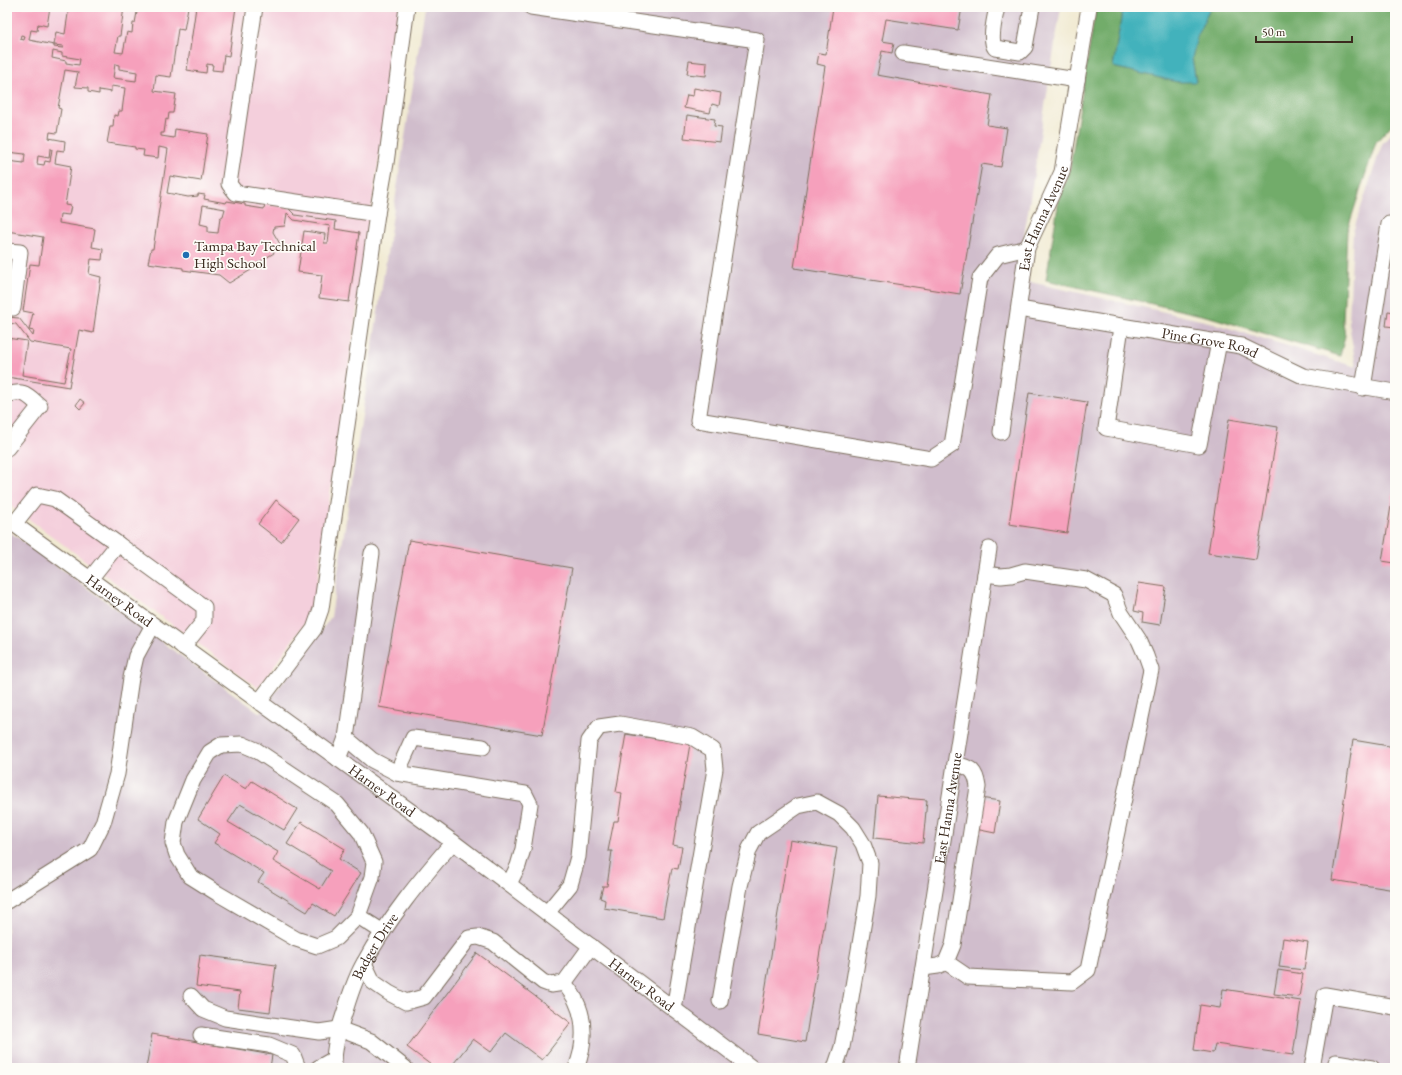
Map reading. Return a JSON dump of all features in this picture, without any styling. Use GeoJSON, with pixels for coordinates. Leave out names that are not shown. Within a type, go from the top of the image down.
{"type":"FeatureCollection","features":[{"type":"Feature","properties":{"kind":"street"},"geometry":{"type":"LineString","coordinates":[[255,7],[229,184],[236,193],[377,214]]}},
{"type":"Feature","properties":{"kind":"street"},"geometry":{"type":"LineString","coordinates":[[259,702],[314,629],[321,609],[408,7]]}},
{"type":"Feature","properties":{"kind":"street"},"geometry":{"type":"LineString","coordinates":[[531,7],[757,40],[698,420],[931,459],[952,445],[980,278],[998,255],[1027,248]]}},
{"type":"Feature","properties":{"kind":"street"},"geometry":{"type":"LineString","coordinates":[[997,7],[992,44],[995,48],[1020,52],[1025,47],[1032,7]]}},
{"type":"Feature","properties":{"kind":"street","name":"East Hanna Avenue"},"geometry":{"type":"LineString","coordinates":[[1001,432],[1027,248],[1062,172],[1089,7]]}},
{"type":"Feature","properties":{"kind":"street"},"geometry":{"type":"LineString","coordinates":[[903,54],[1077,80]]}},
{"type":"Feature","properties":{"kind":"street"},"geometry":{"type":"LineString","coordinates":[[1363,388],[1389,224],[1395,225]]}},
{"type":"Feature","properties":{"kind":"street"},"geometry":{"type":"LineString","coordinates":[[7,250],[20,252],[13,308]]}},
{"type":"Feature","properties":{"kind":"street","name":"Pine Grove Road"},"geometry":{"type":"LineString","coordinates":[[1019,309],[1241,346],[1303,376],[1363,388],[1395,392]]}},
{"type":"Feature","properties":{"kind":"street"},"geometry":{"type":"LineString","coordinates":[[1121,327],[1106,428],[1199,445],[1219,342]]}},
{"type":"Feature","properties":{"kind":"street"},"geometry":{"type":"LineString","coordinates":[[7,395],[15,392],[24,393],[40,406],[7,448]]}},
{"type":"Feature","properties":{"kind":"street"},"geometry":{"type":"LineString","coordinates":[[10,522],[37,495],[55,499],[118,544],[204,607],[204,620],[183,647]]}},
{"type":"Feature","properties":{"kind":"street","name":"Harney Road"},"geometry":{"type":"LineString","coordinates":[[10,522],[509,884],[748,1067]]}},
{"type":"Feature","properties":{"kind":"street"},"geometry":{"type":"LineString","coordinates":[[90,579],[118,544]]}},
{"type":"Feature","properties":{"kind":"street","name":"East Hanna Avenue"},"geometry":{"type":"LineString","coordinates":[[907,1068],[989,549]]}},
{"type":"Feature","properties":{"kind":"street"},"geometry":{"type":"LineString","coordinates":[[338,759],[346,738],[372,553]]}},
{"type":"Feature","properties":{"kind":"street"},"geometry":{"type":"LineString","coordinates":[[946,962],[968,977],[1072,982],[1088,970],[1151,670],[1140,640],[1121,613],[1114,595],[1086,580],[1025,571],[1006,576],[985,574]]}},
{"type":"Feature","properties":{"kind":"street"},"geometry":{"type":"LineString","coordinates":[[7,901],[90,848],[103,823],[117,774],[131,678],[136,656],[153,625]]}},
{"type":"Feature","properties":{"kind":"street"},"geometry":{"type":"LineString","coordinates":[[547,913],[570,885],[578,856],[589,740],[600,727],[620,724],[692,737],[713,750],[715,769],[674,1009]]}},
{"type":"Feature","properties":{"kind":"street"},"geometry":{"type":"LineString","coordinates":[[346,738],[372,760],[397,773],[525,794],[530,804],[523,849],[518,866],[509,884]]}},
{"type":"Feature","properties":{"kind":"street"},"geometry":{"type":"LineString","coordinates":[[397,773],[413,738],[483,747]]}},
{"type":"Feature","properties":{"kind":"street"},"geometry":{"type":"LineString","coordinates":[[242,744],[256,750],[337,804],[361,833],[374,862],[372,877],[358,916],[336,938],[317,946],[296,939],[190,876],[177,855],[173,843],[176,822],[193,780],[210,752],[221,745],[242,744]]}},
{"type":"Feature","properties":{"kind":"street"},"geometry":{"type":"LineString","coordinates":[[923,968],[938,966],[946,962],[953,945],[974,813],[978,787],[977,778],[972,770],[966,766],[955,764]]}},
{"type":"Feature","properties":{"kind":"street"},"geometry":{"type":"LineString","coordinates":[[720,1001],[740,886],[749,850],[758,833],[798,806],[817,802],[839,814],[853,828],[860,839],[870,863],[868,896],[848,1016],[842,1048],[835,1068]]}},
{"type":"Feature","properties":{"kind":"street","name":"Badger Drive"},"geometry":{"type":"LineString","coordinates":[[334,1063],[339,1029],[352,990],[364,963],[383,932],[420,880],[452,842]]}},
{"type":"Feature","properties":{"kind":"street"},"geometry":{"type":"LineString","coordinates":[[358,916],[383,932]]}},
{"type":"Feature","properties":{"kind":"street"},"geometry":{"type":"LineString","coordinates":[[364,963],[373,982],[388,993],[406,1002],[424,997],[469,938],[478,937],[493,942],[542,982],[551,985],[564,982],[591,946]]}},
{"type":"Feature","properties":{"kind":"street"},"geometry":{"type":"LineString","coordinates":[[564,982],[576,1000],[584,1024],[581,1053],[576,1068]]}},
{"type":"Feature","properties":{"kind":"street"},"geometry":{"type":"LineString","coordinates":[[1312,1068],[1325,995],[1395,1007]]}},
{"type":"Feature","properties":{"kind":"street"},"geometry":{"type":"LineString","coordinates":[[191,996],[203,1010],[225,1018],[319,1032],[339,1029],[371,1041],[405,1068]]}},
{"type":"Feature","properties":{"kind":"street"},"geometry":{"type":"LineString","coordinates":[[201,1035],[269,1045],[293,1056],[298,1068]]}},
{"type":"Feature","properties":{"kind":"street"},"geometry":{"type":"LineString","coordinates":[[1336,1062],[1372,1068]]}},
{"type":"Feature","properties":{"kind":"street"},"geometry":{"type":"LineString","coordinates":[[318,1068],[334,1063]]}},
{"type":"Feature","properties":{"kind":"shaded area","name":"Tampa Bay Technical High School"},"geometry":{"type":"Polygon","coordinates":[[[7,7],[401,7],[313,612],[258,688],[7,503],[7,7]]]}},
{"type":"Feature","properties":{"kind":"shaded area"},"geometry":{"type":"Polygon","coordinates":[[[425,7],[1061,7],[1017,279],[1209,322],[1356,367],[1349,323],[1353,232],[1382,144],[1395,130],[1395,1068],[7,1068],[7,530],[260,713],[331,617],[425,7]]]}},
{"type":"Feature","properties":{"kind":"green space"},"geometry":{"type":"Polygon","coordinates":[[[1096,7],[1123,7],[1113,67],[1178,82],[1196,81],[1192,58],[1198,33],[1211,7],[1395,7],[1395,121],[1376,142],[1347,231],[1343,322],[1345,336],[1340,356],[1210,317],[1046,280],[1060,193],[1069,174],[1096,7]]]}},
{"type":"Feature","properties":{"kind":"water"},"geometry":{"type":"Polygon","coordinates":[[[1123,7],[1211,7],[1198,33],[1192,58],[1196,82],[1178,82],[1113,67],[1123,7]]]}},
{"type":"Feature","properties":{"kind":"building"},"geometry":{"type":"Polygon","coordinates":[[[7,7],[50,7],[47,26],[38,24],[37,31],[31,30],[29,40],[54,45],[56,32],[65,34],[69,7],[124,7],[120,36],[118,36],[115,52],[123,53],[127,32],[132,33],[133,23],[135,23],[138,7],[188,7],[184,30],[178,29],[171,77],[156,75],[154,91],[176,94],[173,113],[169,113],[168,120],[166,119],[164,133],[161,133],[161,136],[174,138],[175,129],[208,134],[201,181],[170,176],[167,193],[188,197],[198,196],[198,194],[205,195],[204,199],[226,203],[227,201],[245,204],[245,206],[264,209],[265,205],[288,208],[295,215],[336,221],[335,229],[359,233],[349,302],[319,298],[322,275],[298,272],[304,231],[325,234],[324,243],[328,243],[330,226],[294,220],[287,213],[285,226],[274,227],[273,232],[280,244],[273,250],[274,253],[254,265],[256,267],[229,283],[219,275],[148,263],[151,249],[153,249],[168,149],[159,147],[158,158],[143,156],[144,150],[135,149],[135,147],[107,143],[110,127],[113,127],[114,115],[118,116],[119,111],[122,111],[125,88],[111,86],[111,92],[99,90],[99,94],[88,92],[88,88],[75,87],[78,72],[65,70],[58,108],[61,109],[57,133],[50,132],[49,138],[65,141],[64,151],[57,150],[55,163],[71,166],[65,205],[71,206],[69,215],[60,214],[59,223],[95,229],[92,247],[103,249],[102,260],[91,259],[89,274],[101,277],[93,333],[79,330],[69,387],[7,377],[7,338],[27,341],[22,375],[64,382],[71,349],[30,342],[16,324],[7,323],[7,317],[19,318],[33,336],[34,331],[29,330],[33,313],[23,311],[30,264],[39,265],[43,237],[7,231],[7,161],[24,163],[25,154],[7,152],[7,7]],[[21,35],[20,39],[24,40],[25,36],[21,35]],[[54,45],[54,47],[63,48],[63,46],[54,45]],[[53,51],[52,58],[66,61],[66,63],[79,65],[80,59],[62,56],[62,53],[53,51]],[[115,64],[113,78],[136,81],[137,72],[119,69],[119,65],[115,64]],[[50,149],[49,158],[38,156],[37,164],[44,165],[45,161],[50,162],[52,149],[50,149]],[[203,205],[200,224],[208,226],[208,232],[218,233],[220,218],[223,216],[225,209],[203,205]]]}},
{"type":"Feature","properties":{"kind":"building"},"geometry":{"type":"Polygon","coordinates":[[[196,7],[236,7],[229,56],[224,55],[222,71],[212,70],[213,65],[207,64],[206,73],[187,70],[196,7]]]}},
{"type":"Feature","properties":{"kind":"building"},"geometry":{"type":"Polygon","coordinates":[[[600,7],[612,7],[611,10],[600,7]]]}},
{"type":"Feature","properties":{"kind":"building"},"geometry":{"type":"Polygon","coordinates":[[[833,7],[962,7],[958,30],[886,19],[882,41],[894,43],[892,53],[882,51],[877,75],[992,95],[987,125],[1007,128],[1001,167],[982,164],[960,294],[794,268],[825,66],[817,64],[819,53],[826,54],[833,7]]]}},
{"type":"Feature","properties":{"kind":"building"},"geometry":{"type":"Polygon","coordinates":[[[689,61],[707,63],[706,76],[687,74],[689,61]]]}},
{"type":"Feature","properties":{"kind":"building"},"geometry":{"type":"Polygon","coordinates":[[[694,88],[721,93],[719,106],[712,104],[710,113],[684,108],[687,95],[693,96],[694,88]]]}},
{"type":"Feature","properties":{"kind":"building"},"geometry":{"type":"Polygon","coordinates":[[[687,115],[715,119],[714,126],[722,127],[720,142],[684,138],[687,115]]]}},
{"type":"Feature","properties":{"kind":"building"},"geometry":{"type":"Polygon","coordinates":[[[1394,267],[1395,268],[1395,285],[1391,284],[1394,267]]]}},
{"type":"Feature","properties":{"kind":"building"},"geometry":{"type":"Polygon","coordinates":[[[1388,311],[1395,312],[1395,327],[1386,326],[1388,311]]]}},
{"type":"Feature","properties":{"kind":"building"},"geometry":{"type":"Polygon","coordinates":[[[1029,393],[1087,402],[1067,533],[1009,524],[1029,393]]]}},
{"type":"Feature","properties":{"kind":"building"},"geometry":{"type":"Polygon","coordinates":[[[80,399],[85,403],[80,409],[76,405],[80,399]]]}},
{"type":"Feature","properties":{"kind":"building"},"geometry":{"type":"Polygon","coordinates":[[[1229,419],[1278,427],[1256,560],[1208,553],[1229,419]]]}},
{"type":"Feature","properties":{"kind":"building"},"geometry":{"type":"Polygon","coordinates":[[[1395,488],[1395,563],[1382,561],[1395,488]]]}},
{"type":"Feature","properties":{"kind":"building"},"geometry":{"type":"Polygon","coordinates":[[[276,500],[299,518],[281,542],[258,524],[276,500]]]}},
{"type":"Feature","properties":{"kind":"building"},"geometry":{"type":"Polygon","coordinates":[[[409,540],[572,568],[542,735],[379,707],[409,540]]]}},
{"type":"Feature","properties":{"kind":"building"},"geometry":{"type":"Polygon","coordinates":[[[1139,583],[1166,587],[1160,625],[1142,622],[1143,613],[1134,611],[1139,583]]]}},
{"type":"Feature","properties":{"kind":"building"},"geometry":{"type":"Polygon","coordinates":[[[626,734],[690,744],[673,845],[682,847],[678,869],[672,868],[663,918],[604,908],[605,900],[600,898],[603,886],[607,886],[612,851],[608,851],[614,821],[618,821],[622,793],[616,792],[626,734]]]}},
{"type":"Feature","properties":{"kind":"building"},"geometry":{"type":"Polygon","coordinates":[[[1353,740],[1395,747],[1395,890],[1332,880],[1353,740]]]}},
{"type":"Feature","properties":{"kind":"building"},"geometry":{"type":"Polygon","coordinates":[[[224,776],[246,789],[252,781],[297,809],[284,830],[240,804],[228,822],[278,852],[273,861],[320,889],[331,871],[287,844],[301,822],[345,849],[339,859],[361,873],[334,916],[313,903],[307,912],[258,882],[264,873],[214,843],[220,834],[198,819],[224,776]]]}},
{"type":"Feature","properties":{"kind":"building"},"geometry":{"type":"Polygon","coordinates":[[[878,796],[927,800],[923,843],[874,838],[878,796]]]}},
{"type":"Feature","properties":{"kind":"building"},"geometry":{"type":"Polygon","coordinates":[[[980,798],[1000,801],[995,833],[975,829],[980,798]]]}},
{"type":"Feature","properties":{"kind":"building"},"geometry":{"type":"Polygon","coordinates":[[[790,840],[837,848],[805,1042],[758,1034],[790,840]]]}},
{"type":"Feature","properties":{"kind":"building"},"geometry":{"type":"Polygon","coordinates":[[[1283,938],[1308,942],[1304,970],[1279,967],[1283,938]]]}},
{"type":"Feature","properties":{"kind":"building"},"geometry":{"type":"Polygon","coordinates":[[[477,953],[571,1023],[542,1060],[506,1033],[491,1052],[473,1039],[450,1068],[435,1068],[407,1047],[477,953]]]}},
{"type":"Feature","properties":{"kind":"building"},"geometry":{"type":"Polygon","coordinates":[[[200,955],[276,965],[270,1012],[238,1008],[240,992],[196,986],[200,955]]]}},
{"type":"Feature","properties":{"kind":"building"},"geometry":{"type":"Polygon","coordinates":[[[1278,970],[1303,974],[1299,997],[1274,994],[1278,970]]]}},
{"type":"Feature","properties":{"kind":"building"},"geometry":{"type":"Polygon","coordinates":[[[1223,989],[1301,1001],[1293,1055],[1215,1044],[1213,1053],[1194,1050],[1200,1005],[1220,1008],[1223,989]]]}},
{"type":"Feature","properties":{"kind":"building"},"geometry":{"type":"Polygon","coordinates":[[[152,1034],[272,1055],[270,1068],[146,1068],[152,1034]]]}},
{"type":"Feature","properties":{"kind":"place","name":"Tampa Bay Technical High School"},"geometry":{"type":"Point","coordinates":[186,255]}}]}
